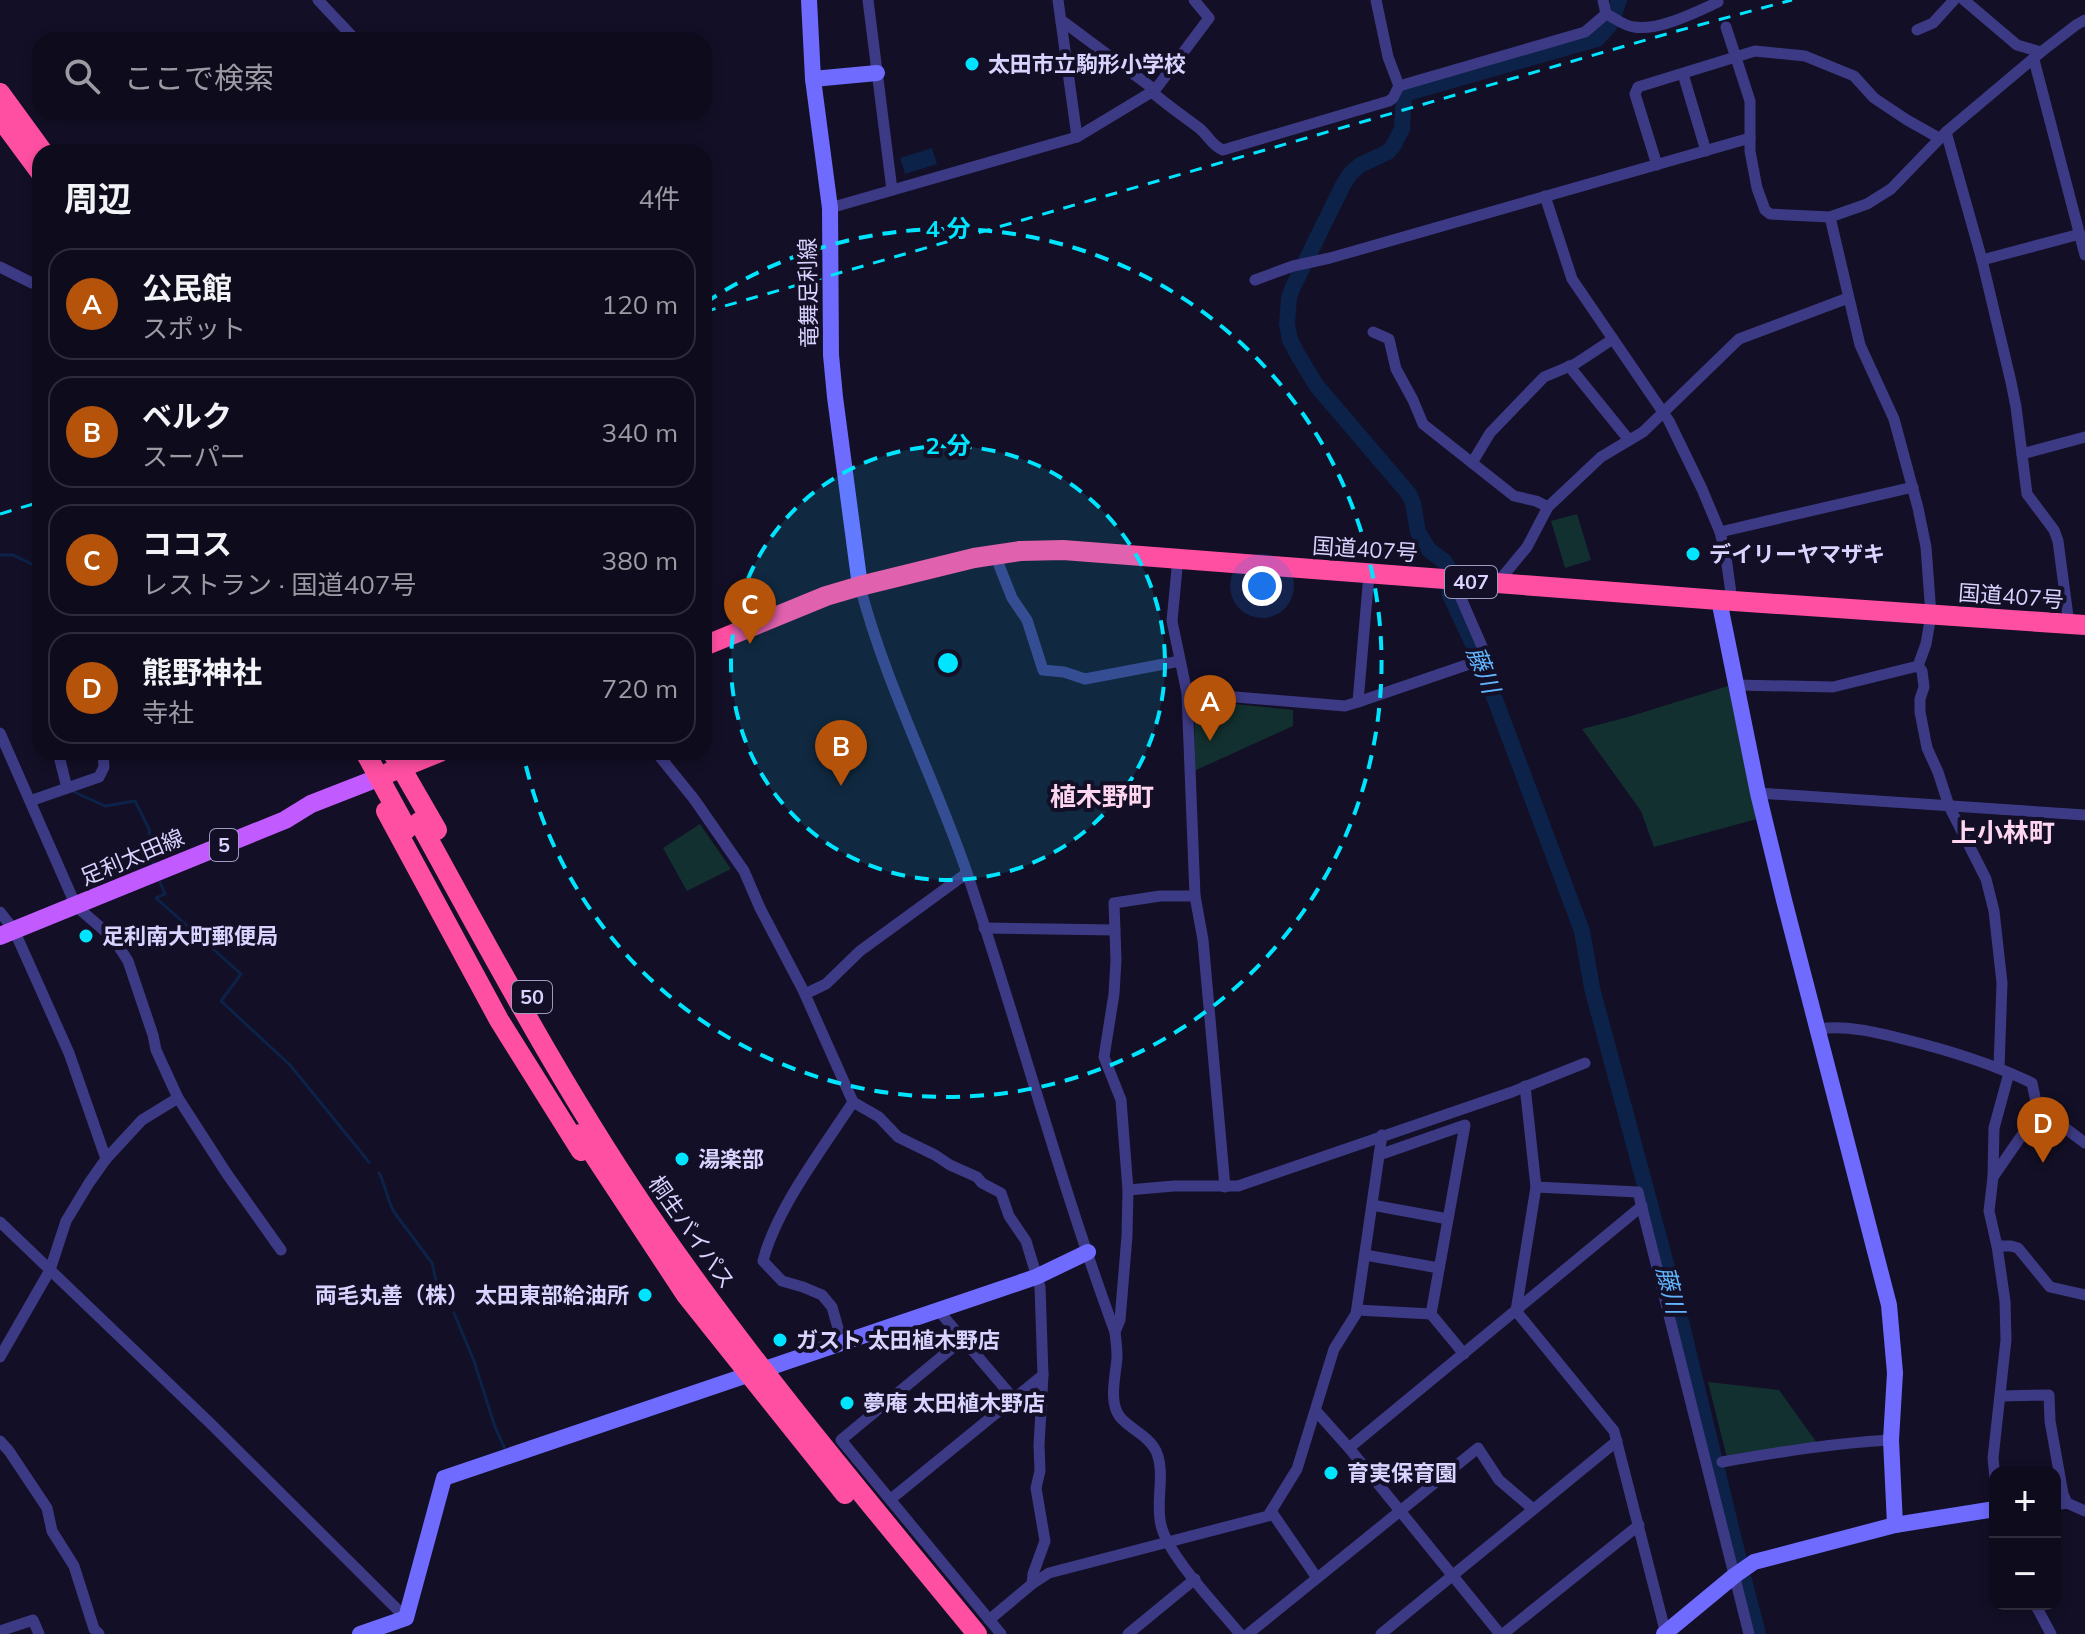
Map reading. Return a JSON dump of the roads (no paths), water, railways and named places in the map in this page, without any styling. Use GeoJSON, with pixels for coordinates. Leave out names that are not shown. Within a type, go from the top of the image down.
{"type":"FeatureCollection","features":[{"type":"Feature","properties":{"kind":"highway"},"geometry":{"type":"LineString","coordinates":[[0,93],[37,144]]}},
{"type":"Feature","properties":{"kind":"highway"},"geometry":{"type":"LineString","coordinates":[[0,118],[32,161]]}},
{"type":"Feature","properties":{"kind":"highway","name":"国道407号"},"geometry":{"type":"LineString","coordinates":[[712,643],[826,596],[860,586],[963,560],[1020,551],[1063,550],[1726,601],[2077,624]]}},
{"type":"Feature","properties":{"kind":"highway","name":"50"},"geometry":{"type":"LineString","coordinates":[[358,760],[507,1032],[604,1185],[635,1219]]}},
{"type":"Feature","properties":{"kind":"highway","name":"50"},"geometry":{"type":"LineString","coordinates":[[370,760],[413,825]]}},
{"type":"Feature","properties":{"kind":"highway","name":"50"},"geometry":{"type":"LineString","coordinates":[[385,760],[413,825]]}},
{"type":"Feature","properties":{"kind":"highway"},"geometry":{"type":"LineString","coordinates":[[370,781],[396,760]]}},
{"type":"Feature","properties":{"kind":"highway","name":"50"},"geometry":{"type":"LineString","coordinates":[[396,760],[598,1119],[635,1179],[659,1229]]}},
{"type":"Feature","properties":{"kind":"highway","name":"桐生バイパス"},"geometry":{"type":"LineString","coordinates":[[413,825],[568,1114],[686,1295],[983,1627]]}},
{"type":"Feature","properties":{"kind":"highway","name":"桐生バイパス"},"geometry":{"type":"LineString","coordinates":[[413,825],[580,1107],[755,1372],[959,1634]]}},
{"type":"Feature","properties":{"kind":"main road","name":"足利太田線"},"geometry":{"type":"LineString","coordinates":[[7,933],[285,820],[311,804],[370,781]]}},
{"type":"Feature","properties":{"kind":"street"},"geometry":{"type":"LineString","coordinates":[[318,0],[348,32]]}},
{"type":"Feature","properties":{"kind":"street","name":"竜舞足利線"},"geometry":{"type":"LineString","coordinates":[[809,0],[813,79],[830,208],[831,355],[860,586]]}},
{"type":"Feature","properties":{"kind":"street"},"geometry":{"type":"LineString","coordinates":[[868,0],[892,190]]}},
{"type":"Feature","properties":{"kind":"street"},"geometry":{"type":"LineString","coordinates":[[1058,0],[1077,137]]}},
{"type":"Feature","properties":{"kind":"street"},"geometry":{"type":"LineString","coordinates":[[830,208],[1077,137],[1153,91],[1209,18],[1194,0]]}},
{"type":"Feature","properties":{"kind":"street"},"geometry":{"type":"LineString","coordinates":[[1376,0],[1388,57],[1399,86]]}},
{"type":"Feature","properties":{"kind":"street"},"geometry":{"type":"LineString","coordinates":[[1603,0],[1606,14]]}},
{"type":"Feature","properties":{"kind":"street"},"geometry":{"type":"LineString","coordinates":[[1917,30],[1933,23],[1954,0]]}},
{"type":"Feature","properties":{"kind":"street"},"geometry":{"type":"LineString","coordinates":[[1964,0],[2017,45],[2038,56],[2080,218],[2085,255]]}},
{"type":"Feature","properties":{"kind":"street"},"geometry":{"type":"LineString","coordinates":[[1606,14],[1637,28],[1675,20],[1719,5]]}},
{"type":"Feature","properties":{"kind":"street"},"geometry":{"type":"LineString","coordinates":[[1061,20],[1201,129],[1218,149],[1223,150],[1389,101],[1399,86],[1585,32],[1606,14]]}},
{"type":"Feature","properties":{"kind":"street"},"geometry":{"type":"LineString","coordinates":[[1726,27],[1750,101],[1750,151],[1765,210],[1770,214],[1830,217],[1867,204],[1891,189],[1942,135],[2085,20]]}},
{"type":"Feature","properties":{"kind":"street"},"geometry":{"type":"LineString","coordinates":[[1657,165],[1635,94],[1638,87],[1755,51],[1805,56],[1854,76],[1874,98],[1907,120],[1942,135],[1982,260],[2016,407],[2027,494],[2054,530],[2077,624]]}},
{"type":"Feature","properties":{"kind":"street"},"geometry":{"type":"LineString","coordinates":[[813,79],[877,73]]}},
{"type":"Feature","properties":{"kind":"street"},"geometry":{"type":"LineString","coordinates":[[1683,74],[1706,151]]}},
{"type":"Feature","properties":{"kind":"street"},"geometry":{"type":"LineString","coordinates":[[1255,280],[1293,266],[1750,138]]}},
{"type":"Feature","properties":{"kind":"street"},"geometry":{"type":"LineString","coordinates":[[1545,196],[1572,279],[1669,421],[1720,532],[1726,557],[1726,601],[1736,685],[1758,793],[1889,1305],[1895,1373],[1891,1440],[1895,1525]]}},
{"type":"Feature","properties":{"kind":"street"},"geometry":{"type":"LineString","coordinates":[[1830,217],[1860,345],[1894,419],[1926,547],[1931,615],[1918,666]]}},
{"type":"Feature","properties":{"kind":"street"},"geometry":{"type":"LineString","coordinates":[[1982,260],[2080,234]]}},
{"type":"Feature","properties":{"kind":"street"},"geometry":{"type":"LineString","coordinates":[[0,267],[32,283]]}},
{"type":"Feature","properties":{"kind":"street"},"geometry":{"type":"LineString","coordinates":[[1497,584],[1527,547],[1548,507],[1601,457],[1643,432],[1739,339],[1848,298]]}},
{"type":"Feature","properties":{"kind":"street"},"geometry":{"type":"LineString","coordinates":[[1373,332],[1389,339],[1396,369],[1423,424],[1514,496],[1548,507]]}},
{"type":"Feature","properties":{"kind":"street"},"geometry":{"type":"LineString","coordinates":[[1472,463],[1490,433],[1535,385],[1548,374],[1569,366],[1613,339]]}},
{"type":"Feature","properties":{"kind":"street"},"geometry":{"type":"LineString","coordinates":[[1569,366],[1629,440]]}},
{"type":"Feature","properties":{"kind":"street"},"geometry":{"type":"LineString","coordinates":[[2022,454],[2085,437]]}},
{"type":"Feature","properties":{"kind":"street"},"geometry":{"type":"LineString","coordinates":[[1720,532],[1913,487]]}},
{"type":"Feature","properties":{"kind":"street"},"geometry":{"type":"LineString","coordinates":[[995,555],[1012,598],[1027,620],[1043,670],[1064,672],[1085,679],[1180,661]]}},
{"type":"Feature","properties":{"kind":"street"},"geometry":{"type":"LineString","coordinates":[[1178,558],[1172,621],[1187,693],[1195,896],[1203,940],[1225,1187]]}},
{"type":"Feature","properties":{"kind":"street"},"geometry":{"type":"LineString","coordinates":[[1358,702],[1369,574]]}},
{"type":"Feature","properties":{"kind":"street"},"geometry":{"type":"LineString","coordinates":[[1187,693],[1345,706],[1487,658],[1460,596],[1458,581]]}},
{"type":"Feature","properties":{"kind":"street"},"geometry":{"type":"LineString","coordinates":[[860,586],[872,629],[967,873],[1115,1332],[1115,1406],[1119,1416],[1156,1451],[1160,1468],[1160,1522],[1167,1544],[1240,1634]]}},
{"type":"Feature","properties":{"kind":"street"},"geometry":{"type":"LineString","coordinates":[[1736,685],[1833,687],[1918,666]]}},
{"type":"Feature","properties":{"kind":"street"},"geometry":{"type":"LineString","coordinates":[[1918,666],[1922,671],[1924,687],[1920,712],[1927,748],[1949,806],[1986,879],[1994,911],[2002,983],[2004,1070],[1994,1128],[1989,1211],[2005,1301],[2006,1340],[1994,1466]]}},
{"type":"Feature","properties":{"kind":"street"},"geometry":{"type":"LineString","coordinates":[[0,733],[76,906],[114,939],[128,961],[156,1050],[178,1098],[281,1250]]}},
{"type":"Feature","properties":{"kind":"street"},"geometry":{"type":"LineString","coordinates":[[60,760],[67,788]]}},
{"type":"Feature","properties":{"kind":"street"},"geometry":{"type":"LineString","coordinates":[[30,801],[99,777],[104,760]]}},
{"type":"Feature","properties":{"kind":"street"},"geometry":{"type":"LineString","coordinates":[[662,760],[744,871],[805,994],[853,1102],[879,1117],[898,1137],[977,1177],[1001,1193],[1009,1216],[1026,1241],[1040,1287],[1043,1375],[1040,1471],[1036,1488],[1045,1541],[1032,1584]]}},
{"type":"Feature","properties":{"kind":"street"},"geometry":{"type":"LineString","coordinates":[[1758,793],[2085,815]]}},
{"type":"Feature","properties":{"kind":"street"},"geometry":{"type":"LineString","coordinates":[[805,994],[826,984],[860,951],[967,873]]}},
{"type":"Feature","properties":{"kind":"street"},"geometry":{"type":"LineString","coordinates":[[1115,1332],[1120,1320],[1128,1190],[1121,1100],[1104,1057],[1114,994],[1114,903],[1160,896],[1195,896]]}},
{"type":"Feature","properties":{"kind":"street"},"geometry":{"type":"LineString","coordinates":[[0,912],[7,933],[69,1053],[106,1159]]}},
{"type":"Feature","properties":{"kind":"street"},"geometry":{"type":"LineString","coordinates":[[984,928],[1115,930]]}},
{"type":"Feature","properties":{"kind":"street"},"geometry":{"type":"LineString","coordinates":[[1818,1029],[1839,1027],[1880,1034],[1931,1046],[2004,1070],[2032,1083],[2040,1109],[2085,1143]]}},
{"type":"Feature","properties":{"kind":"street"},"geometry":{"type":"LineString","coordinates":[[1128,1190],[1238,1186],[1585,1063]]}},
{"type":"Feature","properties":{"kind":"street"},"geometry":{"type":"LineString","coordinates":[[1525,1086],[1536,1187],[1516,1311],[1614,1431],[1665,1634],[1754,1562],[1895,1525],[1989,1510]]}},
{"type":"Feature","properties":{"kind":"street"},"geometry":{"type":"LineString","coordinates":[[0,1357],[50,1270],[66,1221],[89,1183],[106,1159],[142,1120],[178,1098]]}},
{"type":"Feature","properties":{"kind":"street"},"geometry":{"type":"LineString","coordinates":[[842,1342],[832,1307],[822,1295],[782,1281],[763,1261],[773,1231],[853,1102]]}},
{"type":"Feature","properties":{"kind":"street"},"geometry":{"type":"LineString","coordinates":[[1993,1177],[2040,1109]]}},
{"type":"Feature","properties":{"kind":"street"},"geometry":{"type":"LineString","coordinates":[[1379,1155],[1465,1125],[1431,1314]]}},
{"type":"Feature","properties":{"kind":"street"},"geometry":{"type":"LineString","coordinates":[[983,1627],[1049,1573],[1268,1516],[1297,1469],[1334,1349],[1357,1310],[1382,1135]]}},
{"type":"Feature","properties":{"kind":"street"},"geometry":{"type":"LineString","coordinates":[[1536,1187],[1638,1192],[1749,1634]]}},
{"type":"Feature","properties":{"kind":"street"},"geometry":{"type":"LineString","coordinates":[[1372,1205],[1448,1219]]}},
{"type":"Feature","properties":{"kind":"street"},"geometry":{"type":"LineString","coordinates":[[1349,1448],[1642,1206]]}},
{"type":"Feature","properties":{"kind":"street"},"geometry":{"type":"LineString","coordinates":[[0,1222],[210,1423],[406,1618]]}},
{"type":"Feature","properties":{"kind":"street"},"geometry":{"type":"LineString","coordinates":[[1997,1246],[2018,1248],[2053,1289],[2085,1295]]}},
{"type":"Feature","properties":{"kind":"street"},"geometry":{"type":"LineString","coordinates":[[406,1618],[444,1478],[1036,1277],[1088,1252]]}},
{"type":"Feature","properties":{"kind":"street"},"geometry":{"type":"LineString","coordinates":[[1365,1255],[1439,1268]]}},
{"type":"Feature","properties":{"kind":"street"},"geometry":{"type":"LineString","coordinates":[[938,1310],[1014,1399]]}},
{"type":"Feature","properties":{"kind":"street"},"geometry":{"type":"LineString","coordinates":[[1357,1310],[1431,1314],[1464,1354]]}},
{"type":"Feature","properties":{"kind":"street"},"geometry":{"type":"LineString","coordinates":[[963,1339],[841,1440],[891,1499],[983,1627],[1001,1634]]}},
{"type":"Feature","properties":{"kind":"street"},"geometry":{"type":"LineString","coordinates":[[891,1499],[1043,1375]]}},
{"type":"Feature","properties":{"kind":"street"},"geometry":{"type":"LineString","coordinates":[[2001,1396],[2049,1395],[2058,1466]]}},
{"type":"Feature","properties":{"kind":"street"},"geometry":{"type":"LineString","coordinates":[[1316,1411],[1502,1634],[1639,1525]]}},
{"type":"Feature","properties":{"kind":"street"},"geometry":{"type":"LineString","coordinates":[[1722,1462],[1818,1446],[1891,1440]]}},
{"type":"Feature","properties":{"kind":"street"},"geometry":{"type":"LineString","coordinates":[[0,1441],[47,1508],[52,1531],[74,1566],[94,1629],[99,1634]]}},
{"type":"Feature","properties":{"kind":"street"},"geometry":{"type":"LineString","coordinates":[[1381,1634],[1617,1441]]}},
{"type":"Feature","properties":{"kind":"street"},"geometry":{"type":"LineString","coordinates":[[1248,1634],[1478,1448],[1499,1480],[1533,1509]]}},
{"type":"Feature","properties":{"kind":"street"},"geometry":{"type":"LineString","coordinates":[[2061,1483],[2061,1504],[2085,1511]]}},
{"type":"Feature","properties":{"kind":"street"},"geometry":{"type":"LineString","coordinates":[[1271,1511],[1317,1578]]}},
{"type":"Feature","properties":{"kind":"street"},"geometry":{"type":"LineString","coordinates":[[1128,1634],[1195,1579]]}},
{"type":"Feature","properties":{"kind":"street"},"geometry":{"type":"LineString","coordinates":[[2038,1610],[2051,1634]]}},
{"type":"Feature","properties":{"kind":"street"},"geometry":{"type":"LineString","coordinates":[[360,1634],[406,1618]]}},
{"type":"Feature","properties":{"kind":"street"},"geometry":{"type":"LineString","coordinates":[[0,1631],[33,1620],[39,1634]]}},
{"type":"Feature","properties":{"kind":"water"},"geometry":{"type":"Polygon","coordinates":[[[932,148],[937,164],[905,174],[900,158],[932,148]]]}},
{"type":"Feature","properties":{"kind":"waterway","name":"藤川"},"geometry":{"type":"LineString","coordinates":[[1619,0],[1610,25],[1597,39],[1404,94],[1402,129],[1388,152],[1360,165],[1343,185],[1292,289],[1287,324],[1290,340],[1316,385],[1409,494],[1418,532],[1429,550],[1449,569],[1450,595],[1479,657],[1582,931],[1592,988],[1676,1301],[1738,1556]]}},
{"type":"Feature","properties":{"kind":"waterway"},"geometry":{"type":"LineString","coordinates":[[0,555],[13,555],[32,564]]}},
{"type":"Feature","properties":{"kind":"waterway"},"geometry":{"type":"LineString","coordinates":[[72,791],[105,806],[135,801],[149,829],[153,865]]}},
{"type":"Feature","properties":{"kind":"waterway"},"geometry":{"type":"LineString","coordinates":[[160,882],[165,894],[156,898],[241,974],[221,1001],[290,1065],[369,1162]]}},
{"type":"Feature","properties":{"kind":"waterway"},"geometry":{"type":"LineString","coordinates":[[379,1173],[394,1212],[432,1263],[438,1289],[449,1307]]}},
{"type":"Feature","properties":{"kind":"waterway"},"geometry":{"type":"LineString","coordinates":[[454,1313],[505,1449]]}},
{"type":"Feature","properties":{"kind":"waterway","name":"藤川"},"geometry":{"type":"LineString","coordinates":[[1744,1580],[1758,1634]]}},
{"type":"Feature","properties":{"kind":"railway"},"geometry":{"type":"LineString","coordinates":[[712,310],[1792,0]]}},
{"type":"Feature","properties":{"kind":"railway"},"geometry":{"type":"LineString","coordinates":[[0,514],[32,504]]}},
{"type":"Feature","properties":{"kind":"place","name":"太田市立駒形小学校"},"geometry":{"type":"Point","coordinates":[972,64]}},
{"type":"Feature","properties":{"kind":"place","name":"デイリーヤマザキ"},"geometry":{"type":"Point","coordinates":[1693,554]}},
{"type":"Feature","properties":{"kind":"place","name":"ココス"},"geometry":{"type":"Point","coordinates":[750,644]}},
{"type":"Feature","properties":{"kind":"place","name":"公民館"},"geometry":{"type":"Point","coordinates":[1210,741]}},
{"type":"Feature","properties":{"kind":"place","name":"ベルク"},"geometry":{"type":"Point","coordinates":[841,786]}},
{"type":"Feature","properties":{"kind":"place","name":"足利南大町郵便局"},"geometry":{"type":"Point","coordinates":[86,936]}},
{"type":"Feature","properties":{"kind":"place","name":"湯楽部"},"geometry":{"type":"Point","coordinates":[682,1159]}},
{"type":"Feature","properties":{"kind":"place","name":"熊野神社"},"geometry":{"type":"Point","coordinates":[2043,1163]}},
{"type":"Feature","properties":{"kind":"place","name":"両毛丸善（株） 太田東部給油所"},"geometry":{"type":"Point","coordinates":[645,1295]}},
{"type":"Feature","properties":{"kind":"place","name":"ガスト 太田植木野店"},"geometry":{"type":"Point","coordinates":[780,1340]}},
{"type":"Feature","properties":{"kind":"place","name":"夢庵 太田植木野店"},"geometry":{"type":"Point","coordinates":[847,1403]}},
{"type":"Feature","properties":{"kind":"place","name":"育実保育園"},"geometry":{"type":"Point","coordinates":[1331,1473]}},
{"type":"Feature","properties":{"kind":"district","name":"植木野町"},"geometry":{"type":"Point","coordinates":[1102,797]}},
{"type":"Feature","properties":{"kind":"district","name":"上小林町"},"geometry":{"type":"Point","coordinates":[2003,833]}}]}
